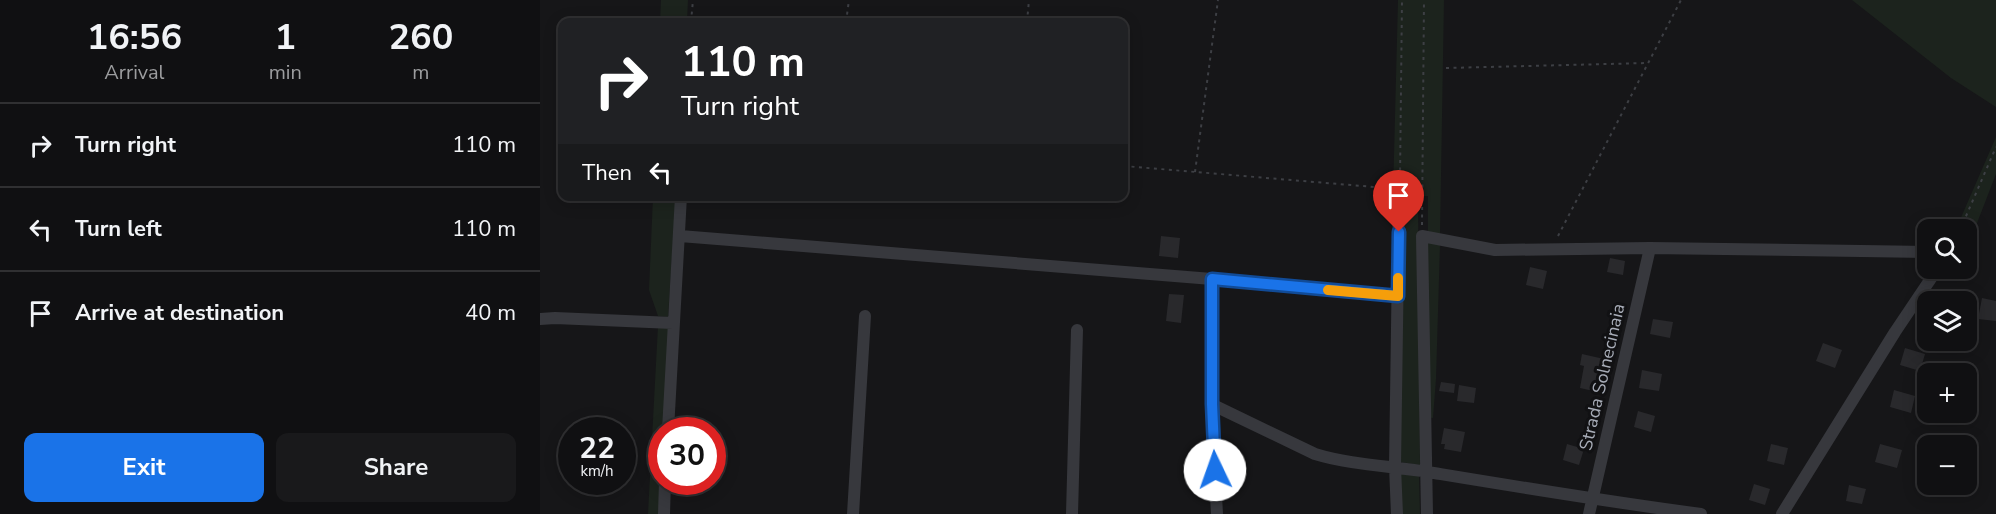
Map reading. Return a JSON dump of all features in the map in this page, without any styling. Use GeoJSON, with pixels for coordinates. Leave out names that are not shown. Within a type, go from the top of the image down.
{"type":"FeatureCollection","features":[{"type":"Feature","properties":{"kind":"street"},"geometry":{"type":"LineString","coordinates":[[1397,514],[1395,467],[1400,189]]}},
{"type":"Feature","properties":{"kind":"street"},"geometry":{"type":"LineString","coordinates":[[669,417],[681,201]]}},
{"type":"Feature","properties":{"kind":"street"},"geometry":{"type":"LineString","coordinates":[[680,236],[1398,296]]}},
{"type":"Feature","properties":{"kind":"street"},"geometry":{"type":"LineString","coordinates":[[1427,514],[1422,236],[1495,250],[1650,248],[1917,252]]}},
{"type":"Feature","properties":{"kind":"street","name":"Strada Solnecinaia"},"geometry":{"type":"LineString","coordinates":[[1589,514],[1650,248]]}},
{"type":"Feature","properties":{"kind":"street"},"geometry":{"type":"LineString","coordinates":[[1212,279],[1212,404],[1217,514]]}},
{"type":"Feature","properties":{"kind":"street"},"geometry":{"type":"LineString","coordinates":[[1782,514],[1931,279]]}},
{"type":"Feature","properties":{"kind":"street"},"geometry":{"type":"LineString","coordinates":[[853,514],[865,316]]}},
{"type":"Feature","properties":{"kind":"street"},"geometry":{"type":"LineString","coordinates":[[540,319],[673,323]]}},
{"type":"Feature","properties":{"kind":"street"},"geometry":{"type":"LineString","coordinates":[[1072,514],[1077,330]]}},
{"type":"Feature","properties":{"kind":"street"},"geometry":{"type":"LineString","coordinates":[[1212,404],[1315,454],[1332,459],[1425,471],[1593,500],[1701,514]]}},
{"type":"Feature","properties":{"kind":"street"},"geometry":{"type":"LineString","coordinates":[[664,514],[665,495]]}},
{"type":"Feature","properties":{"kind":"path"},"geometry":{"type":"LineString","coordinates":[[692,18],[693,0]]}},
{"type":"Feature","properties":{"kind":"path"},"geometry":{"type":"LineString","coordinates":[[847,18],[849,0]]}},
{"type":"Feature","properties":{"kind":"path"},"geometry":{"type":"LineString","coordinates":[[1027,18],[1029,0]]}},
{"type":"Feature","properties":{"kind":"path"},"geometry":{"type":"LineString","coordinates":[[1195,172],[1218,0]]}},
{"type":"Feature","properties":{"kind":"path"},"geometry":{"type":"LineString","coordinates":[[1128,166],[1400,189],[1402,0]]}},
{"type":"Feature","properties":{"kind":"path"},"geometry":{"type":"LineString","coordinates":[[1422,236],[1424,0]]}},
{"type":"Feature","properties":{"kind":"path"},"geometry":{"type":"LineString","coordinates":[[1551,250],[1681,0]]}},
{"type":"Feature","properties":{"kind":"path"},"geometry":{"type":"LineString","coordinates":[[1446,68],[1648,63]]}},
{"type":"Feature","properties":{"kind":"path"},"geometry":{"type":"LineString","coordinates":[[1965,219],[1996,147]]}},
{"type":"Feature","properties":{"kind":"shaded area"},"geometry":{"type":"Polygon","coordinates":[[[661,0],[688,0],[687,18],[660,18],[661,0]]]}},
{"type":"Feature","properties":{"kind":"shaded area"},"geometry":{"type":"Polygon","coordinates":[[[1398,0],[1444,0],[1440,235],[1428,231],[1428,196],[1418,196],[1420,465],[1400,462],[1393,194],[1398,0]]]}},
{"type":"Feature","properties":{"kind":"shaded area"},"geometry":{"type":"Polygon","coordinates":[[[1852,0],[1996,0],[1996,107],[1951,78],[1852,0]]]}},
{"type":"Feature","properties":{"kind":"shaded area"},"geometry":{"type":"Polygon","coordinates":[[[1996,137],[1996,174],[1977,223],[1977,219],[1960,219],[1996,137]]]}},
{"type":"Feature","properties":{"kind":"shaded area"},"geometry":{"type":"Polygon","coordinates":[[[653,201],[676,201],[668,317],[658,316],[649,290],[653,201]]]}},
{"type":"Feature","properties":{"kind":"shaded area"},"geometry":{"type":"Polygon","coordinates":[[[1426,240],[1440,245],[1433,418],[1427,417],[1426,240]]]}},
{"type":"Feature","properties":{"kind":"shaded area"},"geometry":{"type":"Polygon","coordinates":[[[658,326],[670,326],[665,417],[653,417],[658,326]]]}},
{"type":"Feature","properties":{"kind":"shaded area"},"geometry":{"type":"Polygon","coordinates":[[[1400,472],[1419,476],[1420,514],[1401,514],[1400,472]]]}},
{"type":"Feature","properties":{"kind":"shaded area"},"geometry":{"type":"Polygon","coordinates":[[[649,495],[660,495],[660,514],[648,514],[649,495]]]}},
{"type":"Feature","properties":{"kind":"building"},"geometry":{"type":"Polygon","coordinates":[[[1161,236],[1180,238],[1178,258],[1159,256],[1161,236]]]}},
{"type":"Feature","properties":{"kind":"building"},"geometry":{"type":"Polygon","coordinates":[[[1610,258],[1625,261],[1623,275],[1607,272],[1610,258]]]}},
{"type":"Feature","properties":{"kind":"building"},"geometry":{"type":"Polygon","coordinates":[[[1530,267],[1547,271],[1543,289],[1526,285],[1530,267]]]}},
{"type":"Feature","properties":{"kind":"building"},"geometry":{"type":"Polygon","coordinates":[[[1169,294],[1184,295],[1181,323],[1166,321],[1169,294]]]}},
{"type":"Feature","properties":{"kind":"building"},"geometry":{"type":"Polygon","coordinates":[[[1982,298],[1996,301],[1996,321],[1978,319],[1982,298]]]}},
{"type":"Feature","properties":{"kind":"building"},"geometry":{"type":"Polygon","coordinates":[[[1653,319],[1673,322],[1670,338],[1650,334],[1653,319]]]}},
{"type":"Feature","properties":{"kind":"building"},"geometry":{"type":"Polygon","coordinates":[[[1823,343],[1842,350],[1835,368],[1816,361],[1823,343]]]}},
{"type":"Feature","properties":{"kind":"building"},"geometry":{"type":"Polygon","coordinates":[[[1905,348],[1925,354],[1922,363],[1917,363],[1917,370],[1900,365],[1905,348]]]}},
{"type":"Feature","properties":{"kind":"building"},"geometry":{"type":"Polygon","coordinates":[[[1582,354],[1604,359],[1598,392],[1580,388],[1584,366],[1580,365],[1582,354]]]}},
{"type":"Feature","properties":{"kind":"building"},"geometry":{"type":"Polygon","coordinates":[[[1642,370],[1662,374],[1659,391],[1639,388],[1642,370]]]}},
{"type":"Feature","properties":{"kind":"building"},"geometry":{"type":"Polygon","coordinates":[[[1441,382],[1455,384],[1454,393],[1439,391],[1441,382]]]}},
{"type":"Feature","properties":{"kind":"building"},"geometry":{"type":"Polygon","coordinates":[[[1459,385],[1476,388],[1474,403],[1457,401],[1459,385]]]}},
{"type":"Feature","properties":{"kind":"building"},"geometry":{"type":"Polygon","coordinates":[[[1894,390],[1915,396],[1911,413],[1890,407],[1894,390]]]}},
{"type":"Feature","properties":{"kind":"building"},"geometry":{"type":"Polygon","coordinates":[[[1638,411],[1655,416],[1651,432],[1634,427],[1638,411]]]}},
{"type":"Feature","properties":{"kind":"building"},"geometry":{"type":"Polygon","coordinates":[[[1444,428],[1465,432],[1461,452],[1444,449],[1445,444],[1441,444],[1444,428]]]}},
{"type":"Feature","properties":{"kind":"building"},"geometry":{"type":"Polygon","coordinates":[[[1567,444],[1584,449],[1579,465],[1563,460],[1567,444]]]}},
{"type":"Feature","properties":{"kind":"building"},"geometry":{"type":"Polygon","coordinates":[[[1771,444],[1788,448],[1784,465],[1767,461],[1771,444]]]}},
{"type":"Feature","properties":{"kind":"building"},"geometry":{"type":"Polygon","coordinates":[[[1880,444],[1902,450],[1897,468],[1875,462],[1880,444]]]}},
{"type":"Feature","properties":{"kind":"building"},"geometry":{"type":"Polygon","coordinates":[[[1754,484],[1770,489],[1765,505],[1749,500],[1754,484]]]}},
{"type":"Feature","properties":{"kind":"building"},"geometry":{"type":"Polygon","coordinates":[[[1849,485],[1866,489],[1862,504],[1846,501],[1849,485]]]}},
{"type":"Feature","properties":{"kind":"slow traffic"},"geometry":{"type":"LineString","coordinates":[[1328,290],[1398,296],[1398,278]]}},
{"type":"Feature","properties":{"kind":"route"},"geometry":{"type":"LineString","coordinates":[[1215,470],[1212,404],[1212,279],[1398,296],[1399,232]]}}]}
